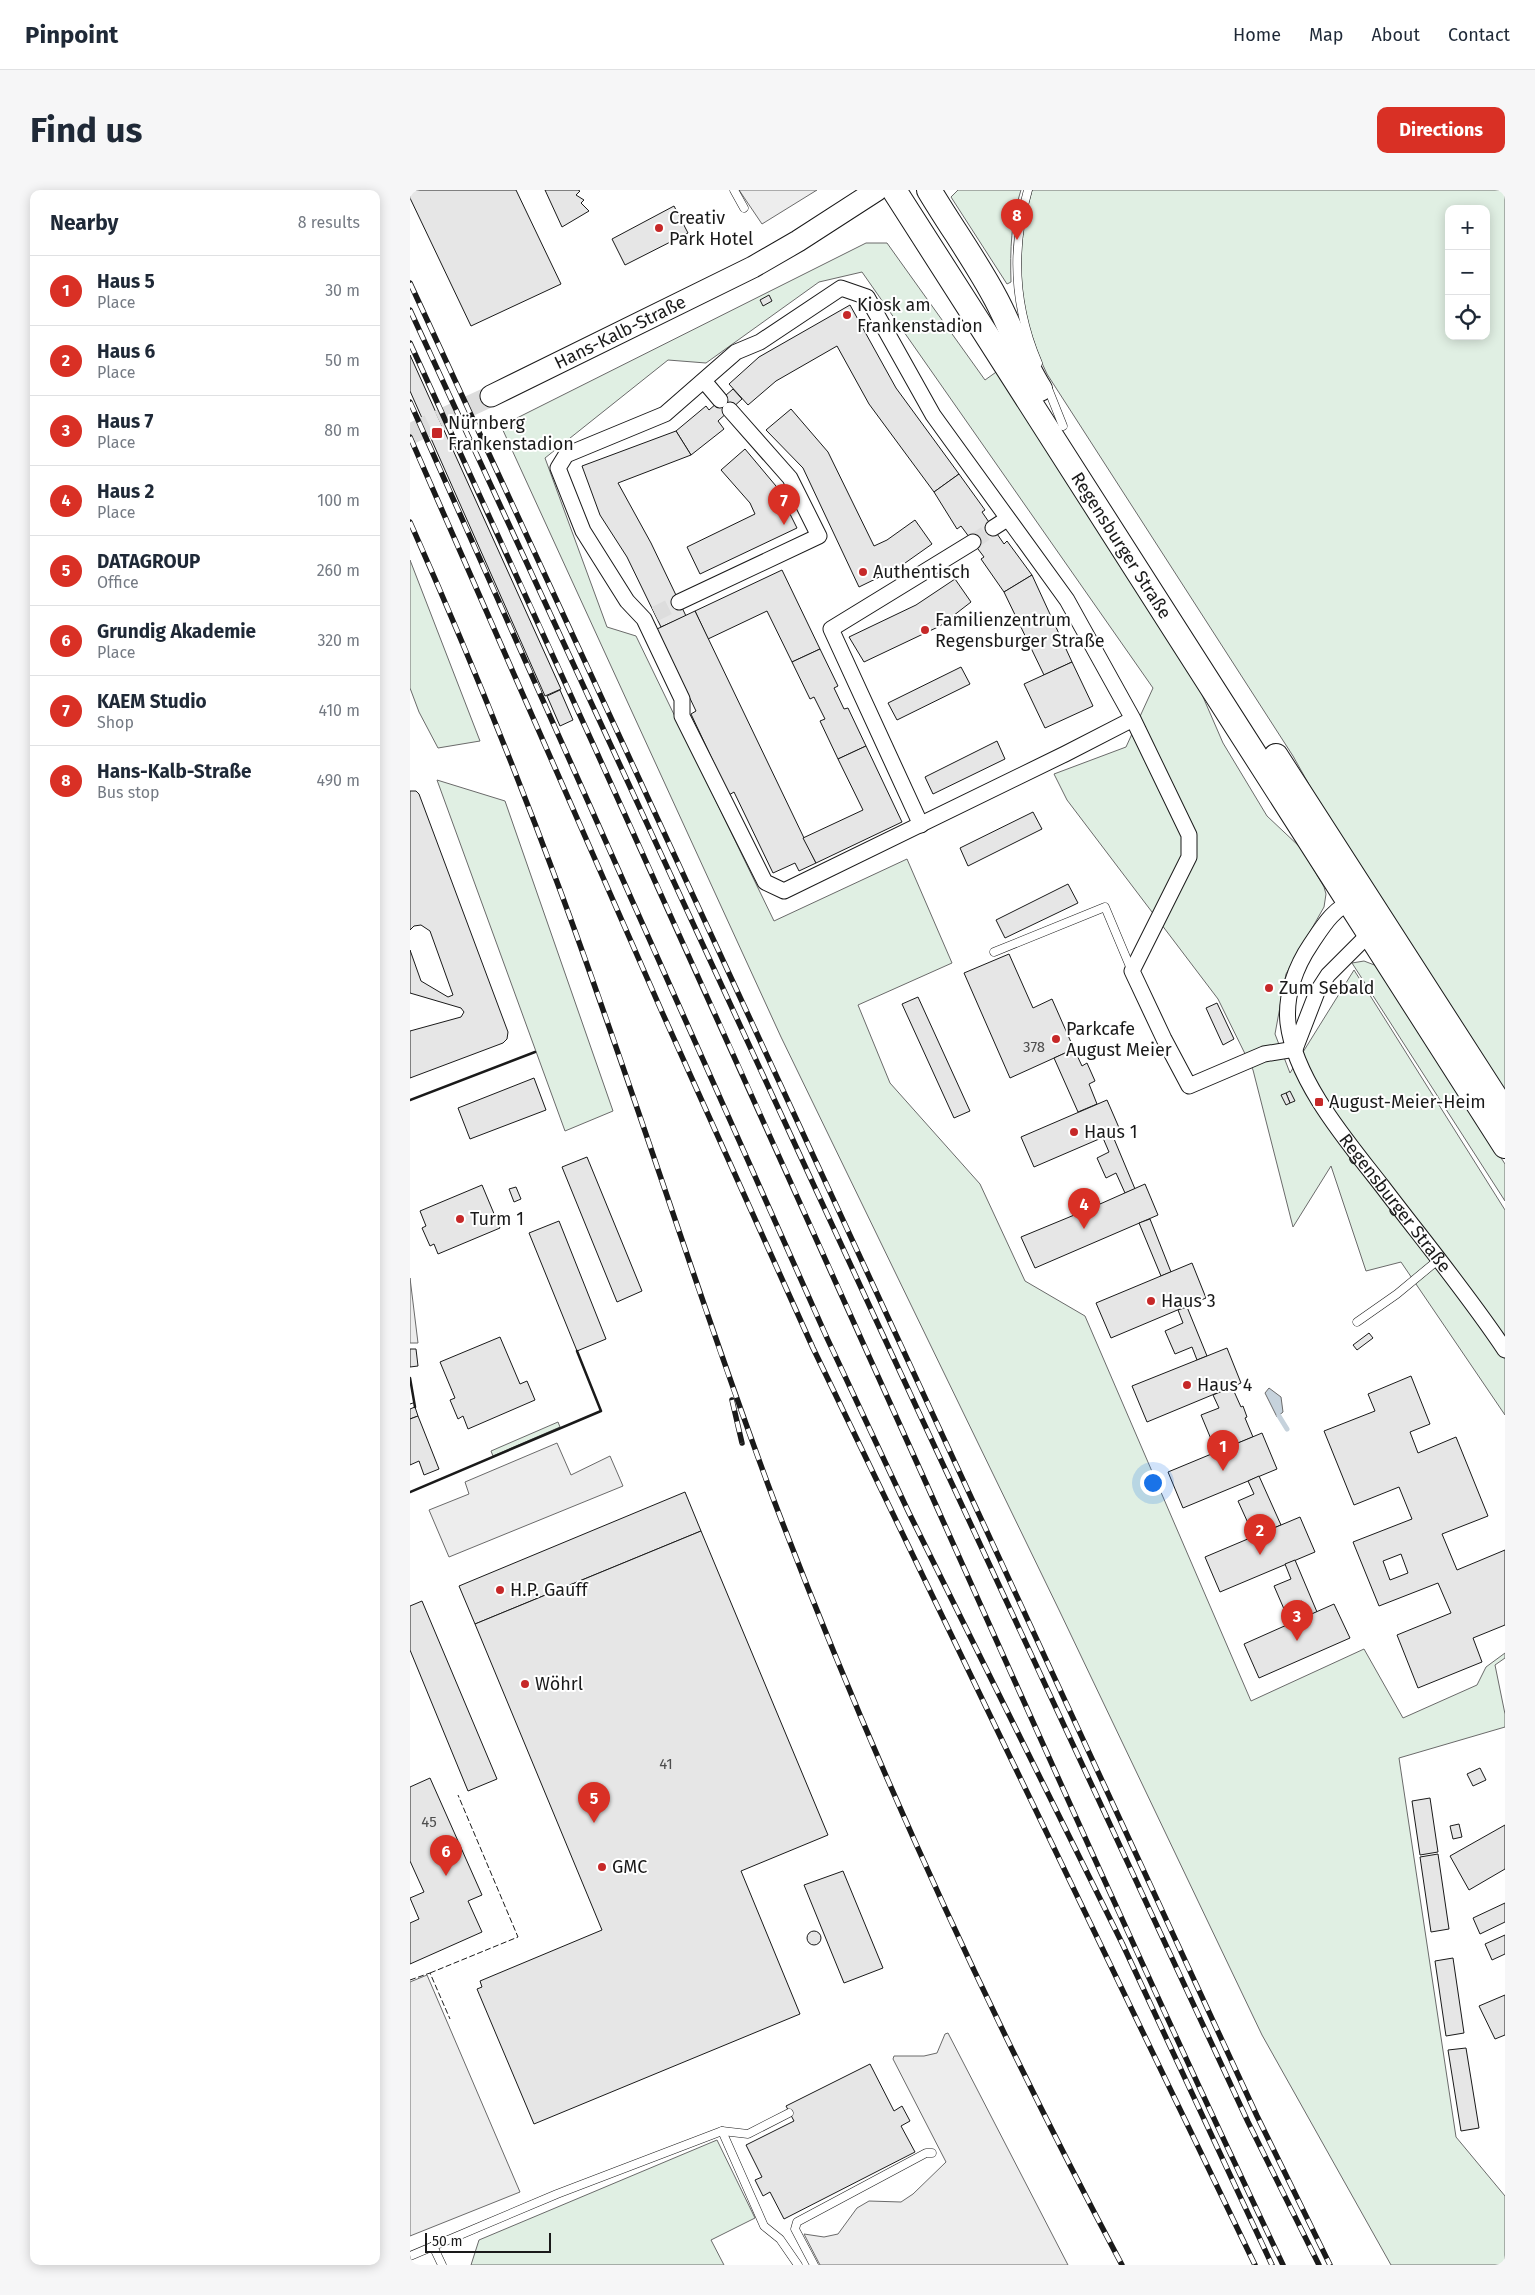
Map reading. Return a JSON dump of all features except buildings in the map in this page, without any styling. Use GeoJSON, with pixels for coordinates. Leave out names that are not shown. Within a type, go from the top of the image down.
{"type":"FeatureCollection","features":[{"type":"Feature","properties":{"kind":"main road","name":"Hans-Kalb-Straße"},"geometry":{"type":"LineString","coordinates":[[491,396],[753,267],[798,241],[877,190]]}},
{"type":"Feature","properties":{"kind":"main road","name":"Regensburger Straße"},"geometry":{"type":"LineString","coordinates":[[894,190],[1358,899],[1505,1146]]}},
{"type":"Feature","properties":{"kind":"main road"},"geometry":{"type":"LineString","coordinates":[[929,190],[986,280],[1007,321],[1030,374],[1358,899]]}},
{"type":"Feature","properties":{"kind":"main road"},"geometry":{"type":"LineString","coordinates":[[1376,928],[1505,1112]]}},
{"type":"Feature","properties":{"kind":"street"},"geometry":{"type":"LineString","coordinates":[[1132,719],[784,891],[765,882],[682,716],[682,699],[649,617],[627,601],[583,531],[558,468],[566,455],[665,414],[736,352],[760,342],[840,288],[867,297],[933,415],[1067,600],[1132,719],[1189,835],[1189,857],[1132,970],[1164,1039],[1189,1086],[1264,1054],[1295,1050],[1321,986],[1336,965],[1376,928]]}},
{"type":"Feature","properties":{"kind":"street"},"geometry":{"type":"LineString","coordinates":[[679,602],[819,536],[790,478],[704,381]]}},
{"type":"Feature","properties":{"kind":"street"},"geometry":{"type":"LineString","coordinates":[[993,528],[1007,519]]}},
{"type":"Feature","properties":{"kind":"street"},"geometry":{"type":"LineString","coordinates":[[921,824],[831,629],[973,542]]}},
{"type":"Feature","properties":{"kind":"street","name":"Regensburger Straße"},"geometry":{"type":"LineString","coordinates":[[1358,899],[1339,908],[1326,921],[1297,969],[1290,992],[1288,1022],[1295,1050],[1319,1102],[1505,1350]]}},
{"type":"Feature","properties":{"kind":"lane"},"geometry":{"type":"LineString","coordinates":[[734,190],[744,208]]}},
{"type":"Feature","properties":{"kind":"lane"},"geometry":{"type":"LineString","coordinates":[[1028,190],[1019,229],[1017,280],[1024,320],[1040,368]]}},
{"type":"Feature","properties":{"kind":"lane"},"geometry":{"type":"LineString","coordinates":[[1043,376],[1063,426]]}},
{"type":"Feature","properties":{"kind":"lane"},"geometry":{"type":"LineString","coordinates":[[994,952],[1105,907],[1132,970]]}},
{"type":"Feature","properties":{"kind":"lane"},"geometry":{"type":"LineString","coordinates":[[1357,1322],[1397,1294],[1438,1260]]}},
{"type":"Feature","properties":{"kind":"lane"},"geometry":{"type":"LineString","coordinates":[[410,2256],[557,2194],[722,2131],[748,2134],[789,2113]]}},
{"type":"Feature","properties":{"kind":"lane"},"geometry":{"type":"LineString","coordinates":[[722,2131],[764,2226],[780,2239],[798,2265]]}},
{"type":"Feature","properties":{"kind":"lane"},"geometry":{"type":"LineString","coordinates":[[814,2265],[795,2229],[795,2225],[893,2170],[926,2153],[932,2153]]}},
{"type":"Feature","properties":{"kind":"lane"},"geometry":{"type":"LineString","coordinates":[[433,2246],[442,2265]]}},
{"type":"Feature","properties":{"kind":"green space"},"geometry":{"type":"Polygon","coordinates":[[[958,190],[1021,190],[1012,235],[1011,282],[1007,284],[951,197],[958,190]]]}},
{"type":"Feature","properties":{"kind":"green space"},"geometry":{"type":"Polygon","coordinates":[[[1032,190],[1505,190],[1505,1097],[1311,788],[1293,756],[1047,374],[1037,351],[1024,306],[1021,284],[1022,237],[1032,190]]]}},
{"type":"Feature","properties":{"kind":"green space"},"geometry":{"type":"Polygon","coordinates":[[[866,243],[887,243],[985,380],[999,370],[1200,690],[1223,743],[1267,816],[1301,848],[1324,887],[1326,894],[1324,907],[1286,974],[1275,1034],[1290,1073],[1354,970],[1505,1210],[1505,1415],[1401,1262],[1366,1271],[1331,1166],[1293,1227],[1253,1070],[1218,999],[1067,800],[1054,774],[1126,747],[1153,688],[862,272],[819,282],[706,363],[668,360],[545,458],[607,627],[636,636],[774,921],[907,859],[952,963],[858,1005],[890,1083],[980,1184],[1025,1281],[1085,1316],[1251,1701],[1364,1649],[1403,1718],[1477,1685],[1486,1667],[1505,1653],[1505,1658],[1495,1665],[1505,1714],[1505,1727],[1399,1758],[1456,2137],[1505,2196],[1505,2265],[1391,2265],[1262,2035],[1060,1612],[781,1037],[501,426],[866,243]]]}},
{"type":"Feature","properties":{"kind":"green space"},"geometry":{"type":"Polygon","coordinates":[[[410,560],[480,741],[438,748],[419,712],[410,688],[410,560]]]}},
{"type":"Feature","properties":{"kind":"green space"},"geometry":{"type":"Polygon","coordinates":[[[437,780],[505,801],[613,1111],[565,1131],[437,780]]]}},
{"type":"Feature","properties":{"kind":"green space"},"geometry":{"type":"Polygon","coordinates":[[[1364,961],[1377,966],[1505,1164],[1505,1201],[1352,963],[1364,961]]]}},
{"type":"Feature","properties":{"kind":"green space"},"geometry":{"type":"Polygon","coordinates":[[[558,1422],[560,1427],[493,1456],[491,1451],[558,1422]]]}},
{"type":"Feature","properties":{"kind":"green space"},"geometry":{"type":"Polygon","coordinates":[[[717,2140],[755,2218],[711,2240],[724,2265],[471,2265],[479,2240],[717,2140]]]}},
{"type":"Feature","properties":{"kind":"shaded area"},"geometry":{"type":"Polygon","coordinates":[[[739,190],[817,190],[762,224],[739,190]]]}},
{"type":"Feature","properties":{"kind":"shaded area"},"geometry":{"type":"Polygon","coordinates":[[[410,1278],[418,1343],[410,1343],[410,1278]]]}},
{"type":"Feature","properties":{"kind":"shaded area"},"geometry":{"type":"Polygon","coordinates":[[[1269,1388],[1281,1397],[1283,1412],[1277,1417],[1265,1393],[1269,1388]]]}},
{"type":"Feature","properties":{"kind":"shaded area"},"geometry":{"type":"Polygon","coordinates":[[[557,1443],[571,1475],[610,1456],[623,1486],[449,1557],[429,1510],[469,1494],[465,1482],[557,1443]]]}},
{"type":"Feature","properties":{"kind":"shaded area"},"geometry":{"type":"Polygon","coordinates":[[[427,1975],[520,2192],[410,2236],[410,1982],[427,1975]]]}},
{"type":"Feature","properties":{"kind":"shaded area"},"geometry":{"type":"Polygon","coordinates":[[[948,2033],[1068,2265],[820,2265],[804,2234],[824,2237],[838,2234],[857,2208],[869,2201],[901,2202],[913,2194],[946,2162],[893,2059],[894,2056],[924,2056],[937,2053],[945,2034],[948,2033]]]}},
{"type":"Feature","properties":{"kind":"waterway"},"geometry":{"type":"LineString","coordinates":[[1279,1416],[1287,1429]]}},
{"type":"Feature","properties":{"kind":"tunnel"},"geometry":{"type":"LineString","coordinates":[[410,434],[491,396]]}},
{"type":"Feature","properties":{"kind":"tunnel"},"geometry":{"type":"LineString","coordinates":[[973,542],[993,528]]}},
{"type":"Feature","properties":{"kind":"tunnel"},"geometry":{"type":"LineString","coordinates":[[655,614],[679,602]]}},
{"type":"Feature","properties":{"kind":"railway"},"geometry":{"type":"LineString","coordinates":[[410,283],[1257,2116],[1330,2265]]}},
{"type":"Feature","properties":{"kind":"railway"},"geometry":{"type":"LineString","coordinates":[[410,310],[1248,2122],[1319,2265]]}},
{"type":"Feature","properties":{"kind":"railway"},"geometry":{"type":"LineString","coordinates":[[410,343],[667,908],[1100,1870],[1190,2068],[1283,2265]]}},
{"type":"Feature","properties":{"kind":"railway"},"geometry":{"type":"LineString","coordinates":[[410,402],[827,1338],[909,1513],[1122,1943],[1272,2265]]}},
{"type":"Feature","properties":{"kind":"railway"},"geometry":{"type":"LineString","coordinates":[[410,437],[662,1012],[813,1348],[1255,2265]]}},
{"type":"Feature","properties":{"kind":"railway"},"geometry":{"type":"LineString","coordinates":[[410,522],[469,659],[543,844],[588,966],[745,1422],[811,1596],[851,1694],[980,1983],[1073,2172],[1122,2265]]}},
{"type":"Feature","properties":{"kind":"railway"},"geometry":{"type":"LineString","coordinates":[[732,1400],[742,1443]]}},
{"type":"Feature","properties":{"kind":"fence"},"geometry":{"type":"LineString","coordinates":[[430,1973],[518,1937],[458,1795]]}},
{"type":"Feature","properties":{"kind":"fence"},"geometry":{"type":"LineString","coordinates":[[410,1980],[430,1973],[450,2019]]}},
{"type":"Feature","properties":{"kind":"wall"},"geometry":{"type":"LineString","coordinates":[[410,1100],[535,1052]]}},
{"type":"Feature","properties":{"kind":"wall"},"geometry":{"type":"LineString","coordinates":[[410,1492],[601,1411],[577,1351]]}},
{"type":"Feature","properties":{"kind":"wall"},"geometry":{"type":"LineString","coordinates":[[410,1378],[415,1407]]}},
{"type":"Feature","properties":{"kind":"place","name":"Creativ Park Hotel"},"geometry":{"type":"Point","coordinates":[659,228]}},
{"type":"Feature","properties":{"kind":"place","name":"Hans-Kalb-Straße"},"geometry":{"type":"Point","coordinates":[1017,240]}},
{"type":"Feature","properties":{"kind":"place","name":"Kiosk am Frankenstadion"},"geometry":{"type":"Point","coordinates":[847,315]}},
{"type":"Feature","properties":{"kind":"place","name":"Nürnberg Frankenstadion"},"geometry":{"type":"Point","coordinates":[437,433]}},
{"type":"Feature","properties":{"kind":"place","name":"KAEM Studio"},"geometry":{"type":"Point","coordinates":[784,525]}},
{"type":"Feature","properties":{"kind":"place","name":"Authentisch"},"geometry":{"type":"Point","coordinates":[863,572]}},
{"type":"Feature","properties":{"kind":"place","name":"Familienzentrum Regensburger Straße"},"geometry":{"type":"Point","coordinates":[925,630]}},
{"type":"Feature","properties":{"kind":"place","name":"Zum Sebald"},"geometry":{"type":"Point","coordinates":[1269,988]}},
{"type":"Feature","properties":{"kind":"place","name":"Parkcafe August Meier"},"geometry":{"type":"Point","coordinates":[1056,1039]}},
{"type":"Feature","properties":{"kind":"place","name":"August-Meier-Heim"},"geometry":{"type":"Point","coordinates":[1319,1102]}},
{"type":"Feature","properties":{"kind":"place","name":"Haus 1"},"geometry":{"type":"Point","coordinates":[1074,1132]}},
{"type":"Feature","properties":{"kind":"place","name":"Turm 1"},"geometry":{"type":"Point","coordinates":[460,1219]}},
{"type":"Feature","properties":{"kind":"place","name":"Haus 2"},"geometry":{"type":"Point","coordinates":[1084,1229]}},
{"type":"Feature","properties":{"kind":"place","name":"Haus 3"},"geometry":{"type":"Point","coordinates":[1151,1301]}},
{"type":"Feature","properties":{"kind":"place","name":"Haus 4"},"geometry":{"type":"Point","coordinates":[1187,1385]}},
{"type":"Feature","properties":{"kind":"place","name":"Haus 5"},"geometry":{"type":"Point","coordinates":[1223,1471]}},
{"type":"Feature","properties":{"kind":"place","name":"Haus 6"},"geometry":{"type":"Point","coordinates":[1260,1555]}},
{"type":"Feature","properties":{"kind":"place","name":"H.P. Gauff"},"geometry":{"type":"Point","coordinates":[500,1590]}},
{"type":"Feature","properties":{"kind":"place","name":"Haus 7"},"geometry":{"type":"Point","coordinates":[1297,1641]}},
{"type":"Feature","properties":{"kind":"place","name":"Wöhrl"},"geometry":{"type":"Point","coordinates":[525,1684]}},
{"type":"Feature","properties":{"kind":"place","name":"DATAGROUP"},"geometry":{"type":"Point","coordinates":[594,1823]}},
{"type":"Feature","properties":{"kind":"place","name":"GMC"},"geometry":{"type":"Point","coordinates":[602,1867]}},
{"type":"Feature","properties":{"kind":"place","name":"Grundig Akademie"},"geometry":{"type":"Point","coordinates":[446,1876]}}]}
